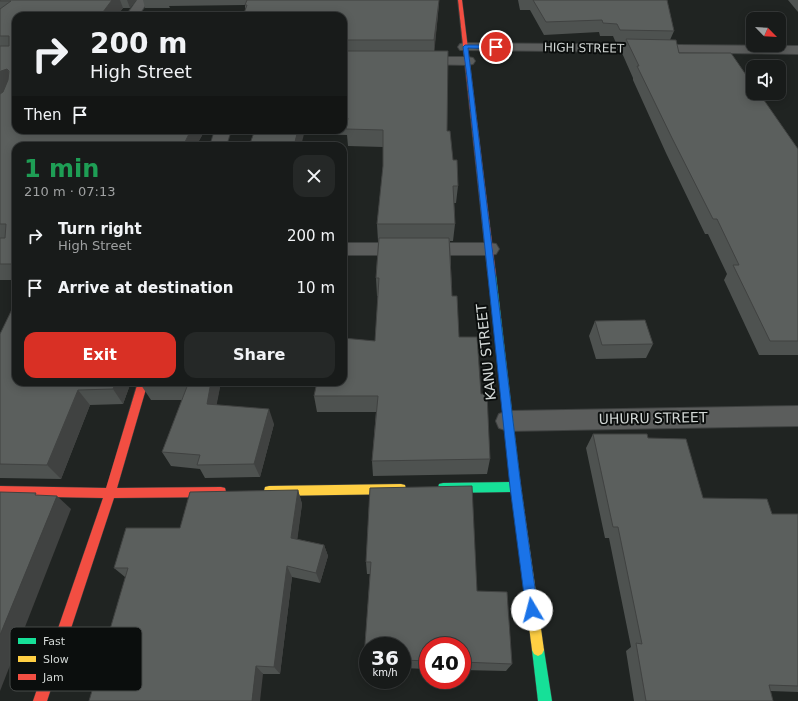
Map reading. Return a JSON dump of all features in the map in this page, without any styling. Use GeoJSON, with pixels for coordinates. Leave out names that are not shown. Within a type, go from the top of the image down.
{"type":"FeatureCollection","features":[{"type":"Feature","properties":{"kind":"street"},"geometry":{"type":"LineString","coordinates":[[135,12],[143,0]]}},
{"type":"Feature","properties":{"kind":"street","name":"KANU STREET"},"geometry":{"type":"LineString","coordinates":[[460,0],[516,487],[545,701]]}},
{"type":"Feature","properties":{"kind":"street","name":"HIGH STREET"},"geometry":{"type":"LineString","coordinates":[[465,47],[798,50]]}},
{"type":"Feature","properties":{"kind":"street"},"geometry":{"type":"LineString","coordinates":[[406,61],[468,61]]}},
{"type":"Feature","properties":{"kind":"street"},"geometry":{"type":"LineString","coordinates":[[347,249],[489,249]]}},
{"type":"Feature","properties":{"kind":"street"},"geometry":{"type":"LineString","coordinates":[[65,627],[110,493],[142,386]]}},
{"type":"Feature","properties":{"kind":"street","name":"UHURU STREET"},"geometry":{"type":"LineString","coordinates":[[508,421],[798,416]]}},
{"type":"Feature","properties":{"kind":"street"},"geometry":{"type":"LineString","coordinates":[[436,488],[516,487]]}},
{"type":"Feature","properties":{"kind":"street"},"geometry":{"type":"LineString","coordinates":[[261,491],[412,489]]}},
{"type":"Feature","properties":{"kind":"street"},"geometry":{"type":"LineString","coordinates":[[0,491],[110,493],[229,492]]}},
{"type":"Feature","properties":{"kind":"street"},"geometry":{"type":"LineString","coordinates":[[40,701],[43,691]]}},
{"type":"Feature","properties":{"kind":"building"},"geometry":{"type":"Polygon","coordinates":[[[112,0],[103,12],[12,12],[12,134],[189,134],[185,142],[12,142],[12,264],[0,264],[0,238],[5,238],[6,224],[0,224],[0,94],[3,92],[8,80],[9,71],[7,69],[0,72],[0,46],[9,46],[9,36],[0,36],[0,9],[11,1],[0,1],[112,0]]]}},
{"type":"Feature","properties":{"kind":"building"},"geometry":{"type":"Polygon","coordinates":[[[247,0],[439,0],[434,40],[347,40],[347,12],[244,12],[247,5],[245,5],[247,0]]]}},
{"type":"Feature","properties":{"kind":"building"},"geometry":{"type":"Polygon","coordinates":[[[533,0],[667,0],[674,31],[620,30],[617,24],[603,23],[602,20],[546,22],[533,0]]]}},
{"type":"Feature","properties":{"kind":"building"},"geometry":{"type":"Polygon","coordinates":[[[626,39],[676,40],[679,53],[731,53],[746,75],[746,100],[764,100],[798,149],[798,341],[770,341],[733,265],[739,265],[717,219],[713,219],[672,138],[637,66],[639,66],[626,39]]]}},
{"type":"Feature","properties":{"kind":"building"},"geometry":{"type":"Polygon","coordinates":[[[347,51],[448,51],[447,131],[450,131],[453,160],[457,160],[458,186],[453,186],[455,224],[377,224],[383,166],[383,130],[347,129],[347,51]]]}},
{"type":"Feature","properties":{"kind":"building"},"geometry":{"type":"Polygon","coordinates":[[[254,134],[297,134],[295,142],[250,142],[254,134]]]}},
{"type":"Feature","properties":{"kind":"building"},"geometry":{"type":"Polygon","coordinates":[[[379,238],[449,238],[452,296],[457,296],[459,337],[477,337],[481,394],[487,394],[490,459],[372,461],[378,396],[314,396],[316,386],[347,386],[347,338],[375,341],[379,278],[376,278],[379,238]]]}},
{"type":"Feature","properties":{"kind":"building"},"geometry":{"type":"Polygon","coordinates":[[[12,309],[12,386],[114,386],[113,389],[78,390],[47,465],[0,464],[0,334],[12,309]]]}},
{"type":"Feature","properties":{"kind":"building"},"geometry":{"type":"Polygon","coordinates":[[[645,320],[653,344],[602,345],[595,321],[645,320]]]}},
{"type":"Feature","properties":{"kind":"building"},"geometry":{"type":"Polygon","coordinates":[[[187,386],[210,386],[207,404],[269,409],[254,464],[197,465],[200,455],[162,452],[187,386]]]}},
{"type":"Feature","properties":{"kind":"building"},"geometry":{"type":"Polygon","coordinates":[[[593,434],[647,434],[648,438],[686,439],[703,498],[767,499],[772,514],[798,514],[798,686],[769,685],[773,701],[646,701],[636,643],[642,644],[618,527],[613,527],[593,434]]]}},
{"type":"Feature","properties":{"kind":"building"},"geometry":{"type":"Polygon","coordinates":[[[472,486],[477,591],[507,592],[512,664],[471,662],[471,637],[419,637],[419,661],[411,660],[411,637],[366,637],[371,562],[366,562],[370,488],[472,486]]]}},
{"type":"Feature","properties":{"kind":"building"},"geometry":{"type":"Polygon","coordinates":[[[298,490],[291,538],[324,545],[316,573],[287,566],[274,667],[256,666],[252,701],[89,701],[92,691],[142,691],[142,627],[111,627],[128,568],[114,568],[126,528],[180,528],[190,492],[298,490]]]}},
{"type":"Feature","properties":{"kind":"building"},"geometry":{"type":"Polygon","coordinates":[[[0,492],[36,493],[35,495],[57,496],[0,635],[0,492]]]}},
{"type":"Feature","properties":{"kind":"traffic: fast"},"geometry":{"type":"LineString","coordinates":[[492,275],[515,480]]}},
{"type":"Feature","properties":{"kind":"traffic: fast"},"geometry":{"type":"LineString","coordinates":[[443,488],[516,487]]}},
{"type":"Feature","properties":{"kind":"traffic: fast"},"geometry":{"type":"LineString","coordinates":[[538,650],[545,701]]}},
{"type":"Feature","properties":{"kind":"traffic: slow"},"geometry":{"type":"LineString","coordinates":[[515,480],[538,650]]}},
{"type":"Feature","properties":{"kind":"traffic: slow"},"geometry":{"type":"LineString","coordinates":[[269,491],[401,489]]}},
{"type":"Feature","properties":{"kind":"traffic: jam"},"geometry":{"type":"LineString","coordinates":[[460,0],[492,275]]}},
{"type":"Feature","properties":{"kind":"traffic: jam"},"geometry":{"type":"LineString","coordinates":[[65,627],[110,493],[142,386]]}},
{"type":"Feature","properties":{"kind":"traffic: jam"},"geometry":{"type":"LineString","coordinates":[[0,491],[110,493],[221,492]]}},
{"type":"Feature","properties":{"kind":"traffic: jam"},"geometry":{"type":"LineString","coordinates":[[40,701],[43,691]]}},
{"type":"Feature","properties":{"kind":"route"},"geometry":{"type":"LineString","coordinates":[[496,47],[465,47],[470,77],[516,487],[532,610]]}}]}
